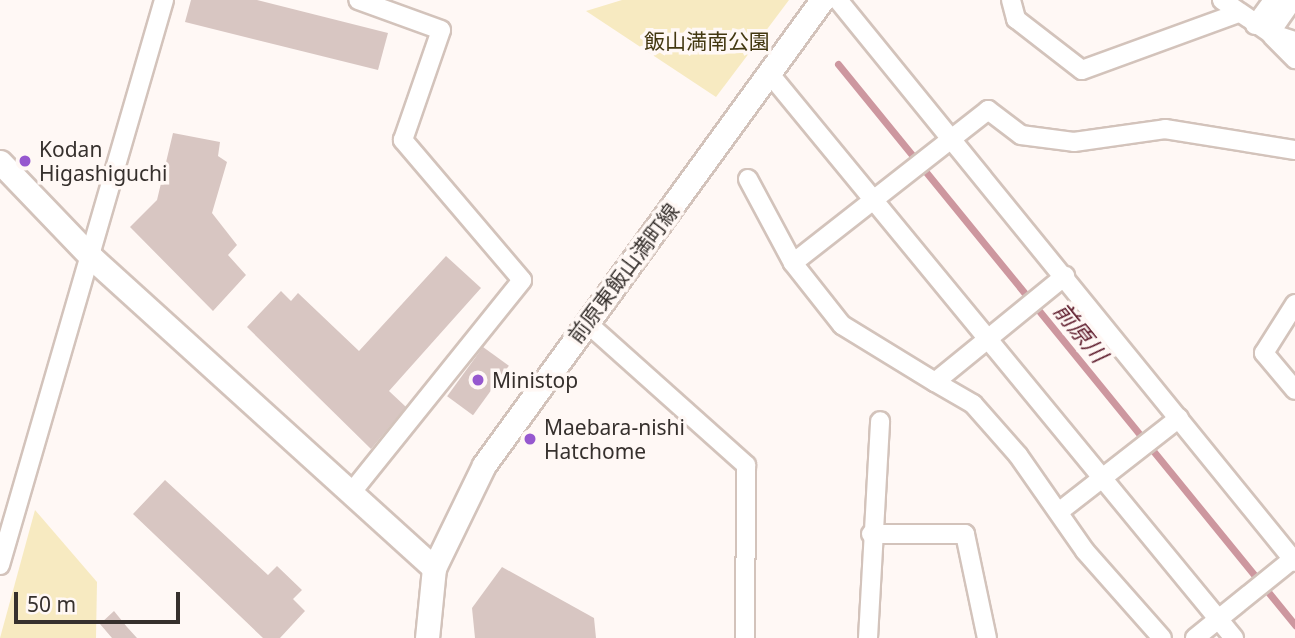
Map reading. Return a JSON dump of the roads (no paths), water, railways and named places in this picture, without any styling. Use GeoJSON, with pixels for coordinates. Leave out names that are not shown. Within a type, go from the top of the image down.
{"type":"FeatureCollection","features":[{"type":"Feature","properties":{"kind":"street"},"geometry":{"type":"LineString","coordinates":[[0,565],[164,0]]}},
{"type":"Feature","properties":{"kind":"street"},"geometry":{"type":"LineString","coordinates":[[351,493],[522,280],[403,140],[441,30],[358,0]]}},
{"type":"Feature","properties":{"kind":"street","name":"前原東飯山満町線"},"geometry":{"type":"LineString","coordinates":[[427,638],[434,568],[484,465],[822,0]]}},
{"type":"Feature","properties":{"kind":"street"},"geometry":{"type":"LineString","coordinates":[[838,0],[1294,560],[1195,638]]}},
{"type":"Feature","properties":{"kind":"street"},"geometry":{"type":"LineString","coordinates":[[1011,0],[1016,19],[1082,69],[1239,13]]}},
{"type":"Feature","properties":{"kind":"street"},"geometry":{"type":"LineString","coordinates":[[1222,0],[1262,29],[1295,59]]}},
{"type":"Feature","properties":{"kind":"street"},"geometry":{"type":"LineString","coordinates":[[1262,29],[1273,0]]}},
{"type":"Feature","properties":{"kind":"street"},"geometry":{"type":"LineString","coordinates":[[1262,29],[1293,0]]}},
{"type":"Feature","properties":{"kind":"street"},"geometry":{"type":"LineString","coordinates":[[1262,29],[1295,41]]}},
{"type":"Feature","properties":{"kind":"street"},"geometry":{"type":"LineString","coordinates":[[769,73],[877,198],[1234,638]]}},
{"type":"Feature","properties":{"kind":"street"},"geometry":{"type":"LineString","coordinates":[[793,263],[988,110],[1021,135],[1061,140],[1164,129],[1295,150]]}},
{"type":"Feature","properties":{"kind":"street"},"geometry":{"type":"LineString","coordinates":[[0,162],[91,257],[434,568]]}},
{"type":"Feature","properties":{"kind":"street"},"geometry":{"type":"LineString","coordinates":[[748,179],[793,263],[842,325],[972,404],[1060,512],[1085,551],[1162,638]]}},
{"type":"Feature","properties":{"kind":"street"},"geometry":{"type":"LineString","coordinates":[[935,382],[1065,276]]}},
{"type":"Feature","properties":{"kind":"street"},"geometry":{"type":"LineString","coordinates":[[1295,304],[1264,353],[1295,390]]}},
{"type":"Feature","properties":{"kind":"street"},"geometry":{"type":"LineString","coordinates":[[586,322],[746,465],[745,638]]}},
{"type":"Feature","properties":{"kind":"street"},"geometry":{"type":"LineString","coordinates":[[1060,512],[1179,418]]}},
{"type":"Feature","properties":{"kind":"street"},"geometry":{"type":"LineString","coordinates":[[868,638],[871,534],[880,421]]}},
{"type":"Feature","properties":{"kind":"street"},"geometry":{"type":"LineString","coordinates":[[871,534],[965,534],[988,638]]}},
{"type":"Feature","properties":{"kind":"waterway","name":"前原川"},"geometry":{"type":"LineString","coordinates":[[838,64],[1295,625]]}},
{"type":"Feature","properties":{"kind":"place","name":"Kodan Higashiguchi"},"geometry":{"type":"Point","coordinates":[25,161]}},
{"type":"Feature","properties":{"kind":"place","name":"Ministop"},"geometry":{"type":"Point","coordinates":[478,380]}},
{"type":"Feature","properties":{"kind":"place","name":"Maebara-nishi Hatchome"},"geometry":{"type":"Point","coordinates":[530,439]}},
{"type":"Feature","properties":{"kind":"park label","name":"飯山満南公園"},"geometry":{"type":"Point","coordinates":[707,41]}}]}
